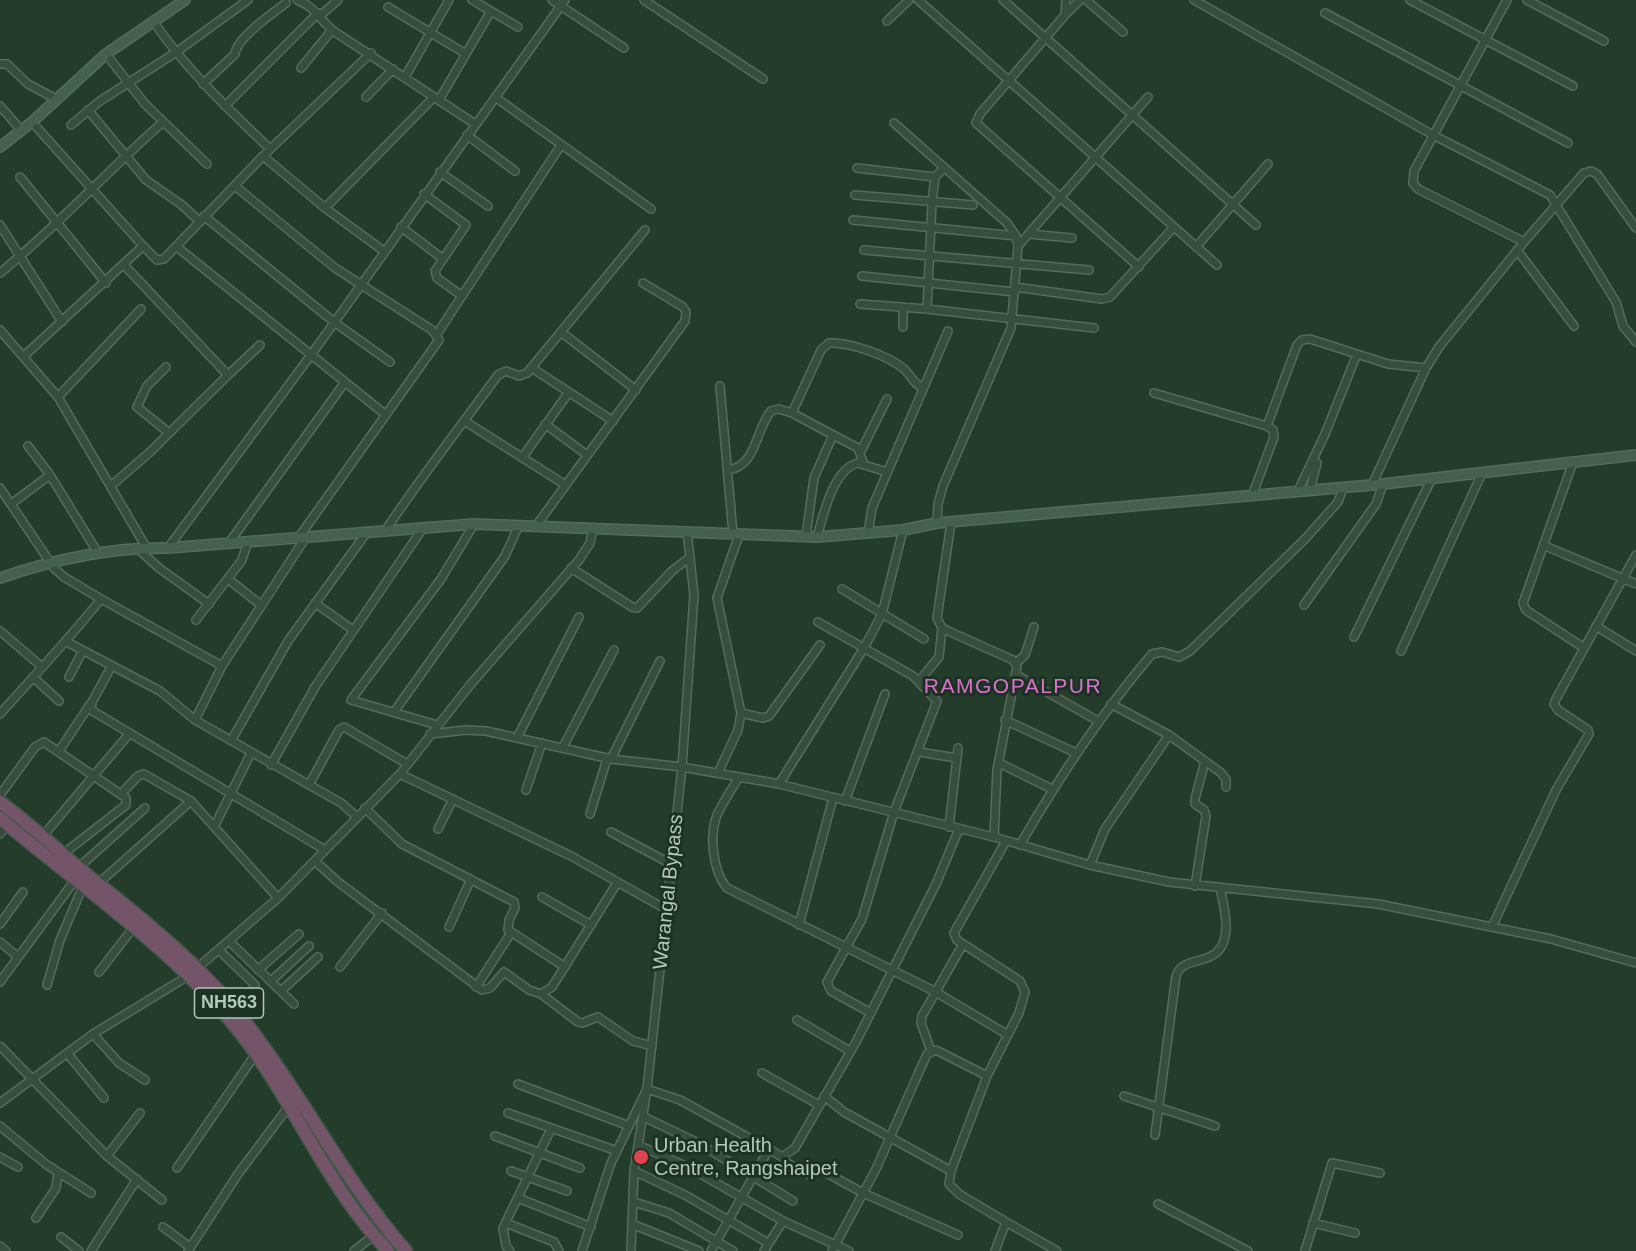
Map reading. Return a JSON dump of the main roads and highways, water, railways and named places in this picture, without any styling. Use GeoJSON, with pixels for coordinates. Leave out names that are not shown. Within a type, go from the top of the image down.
{"type":"FeatureCollection","features":[{"type":"Feature","properties":{"kind":"highway","name":"NH563"},"geometry":{"type":"LineString","coordinates":[[0,802],[63,854],[79,878],[99,884],[175,948],[255,1055],[316,1152],[373,1236],[388,1251]]}},
{"type":"Feature","properties":{"kind":"highway","name":"NH563"},"geometry":{"type":"LineString","coordinates":[[3,825],[79,878],[133,928],[236,1010],[298,1094],[326,1143],[368,1206],[406,1251]]}},
{"type":"Feature","properties":{"kind":"main road"},"geometry":{"type":"LineString","coordinates":[[0,147],[32,122],[106,54],[184,0]]}},
{"type":"Feature","properties":{"kind":"main road"},"geometry":{"type":"LineString","coordinates":[[0,578],[50,561],[142,547],[168,548],[474,524],[811,537],[903,530],[937,523],[1343,488],[1636,455]]}},
{"type":"Feature","properties":{"kind":"place","name":"Urban Health Centre, Rangshaipet"},"geometry":{"type":"Point","coordinates":[641,1157]}},
{"type":"Feature","properties":{"kind":"district","name":"RAMGOPALPUR"},"geometry":{"type":"Point","coordinates":[1013,687]}}]}
